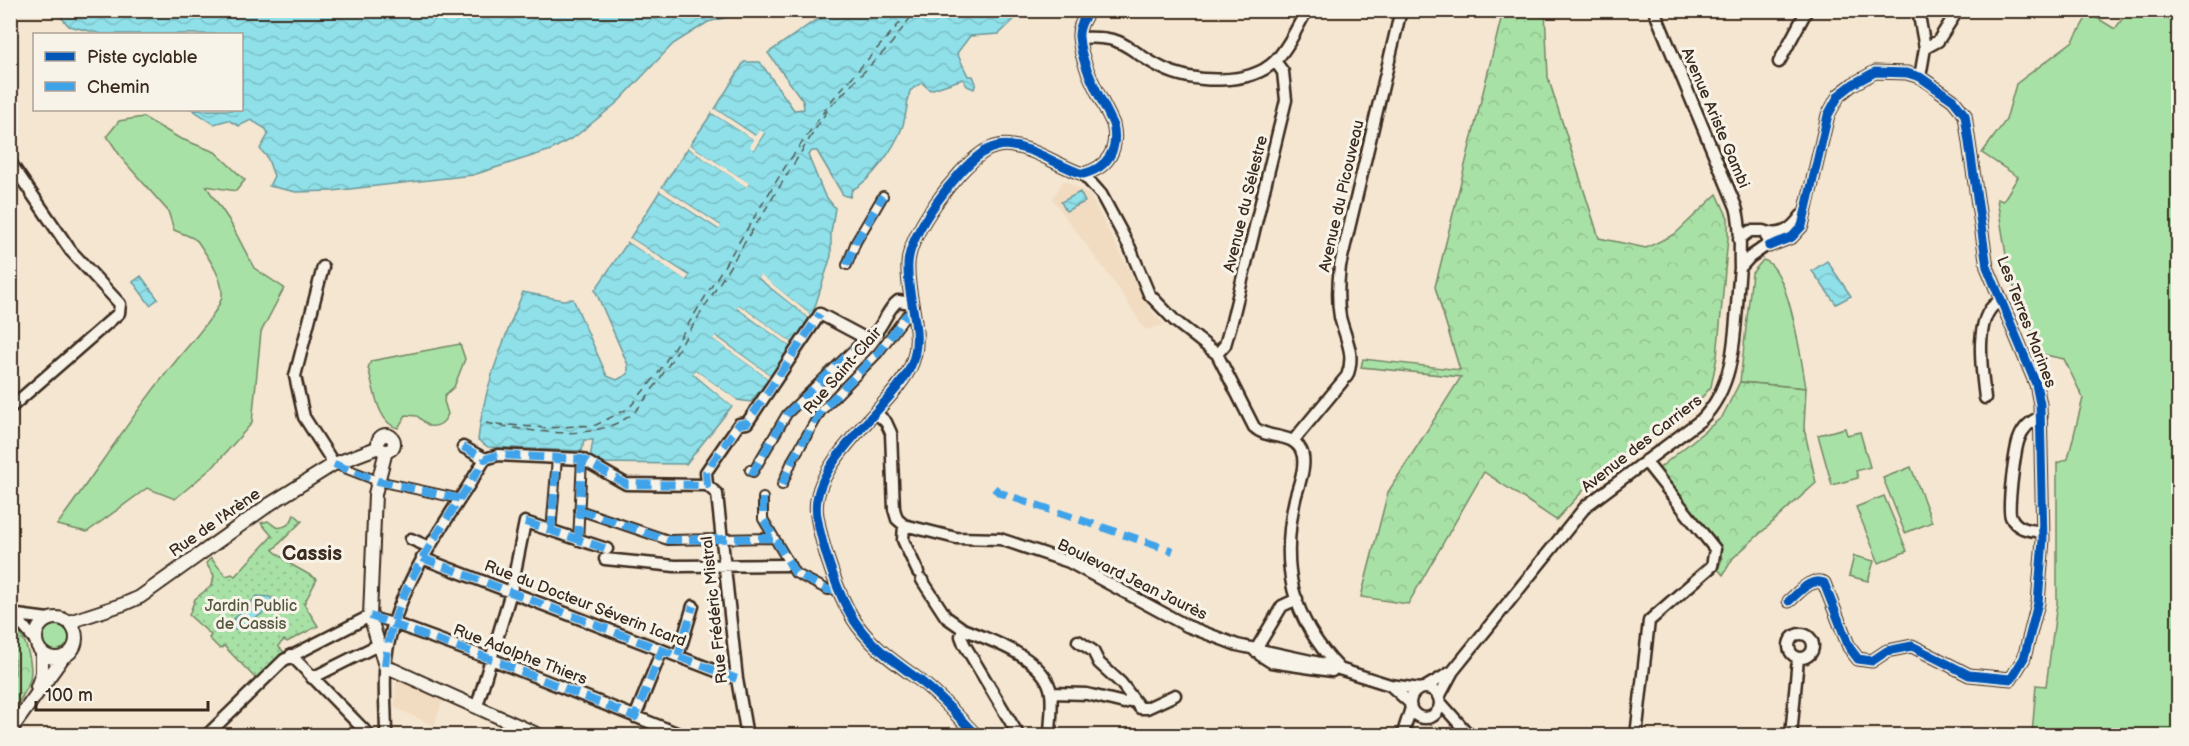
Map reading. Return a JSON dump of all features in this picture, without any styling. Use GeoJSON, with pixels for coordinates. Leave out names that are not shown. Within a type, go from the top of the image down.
{"type":"FeatureCollection","features":[{"type":"Feature","properties":{"kind":"street"},"geometry":{"type":"LineString","coordinates":[[1089,10],[1079,29],[1079,38],[1116,135],[1113,150],[1100,180],[1101,194]]}},
{"type":"Feature","properties":{"kind":"street"},"geometry":{"type":"LineString","coordinates":[[1079,38],[1105,36],[1132,46],[1162,69],[1203,79],[1235,79],[1257,74],[1275,61],[1307,10]]}},
{"type":"Feature","properties":{"kind":"street","name":"Avenue du Picouveau"},"geometry":{"type":"LineString","coordinates":[[1293,441],[1347,376],[1351,364],[1351,351],[1338,303],[1340,266],[1401,10]]}},
{"type":"Feature","properties":{"kind":"street","name":"Avenue Ariste Gambi"},"geometry":{"type":"LineString","coordinates":[[1654,10],[1736,207],[1739,242]]}},
{"type":"Feature","properties":{"kind":"street"},"geometry":{"type":"LineString","coordinates":[[1779,62],[1807,10]]}},
{"type":"Feature","properties":{"kind":"street"},"geometry":{"type":"LineString","coordinates":[[1918,10],[1925,48],[1920,77]]}},
{"type":"Feature","properties":{"kind":"street"},"geometry":{"type":"LineString","coordinates":[[1925,48],[1938,41],[1958,10]]}},
{"type":"Feature","properties":{"kind":"street","name":"Avenue du Sélestre"},"geometry":{"type":"LineString","coordinates":[[1217,354],[1225,345],[1286,100],[1283,72],[1275,61]]}},
{"type":"Feature","properties":{"kind":"street","name":"Les Terres Marines"},"geometry":{"type":"LineString","coordinates":[[1769,246],[1799,232],[1828,115],[1839,95],[1875,72],[1892,70],[1920,77],[1964,111],[1982,248],[1987,267],[2036,384],[2041,417],[2042,532],[2038,603],[2024,658],[2011,679],[1969,675],[1912,646],[1887,651],[1872,661],[1858,659],[1849,648],[1824,584],[1819,581],[1809,584],[1789,601]]}},
{"type":"Feature","properties":{"kind":"street"},"geometry":{"type":"LineString","coordinates":[[971,733],[935,694],[872,643],[850,613],[838,589],[816,515],[816,499],[831,465],[902,381],[914,358],[918,335],[908,262],[913,238],[932,209],[973,159],[984,151],[1012,146],[1083,174],[1101,194],[1130,248],[1149,294],[1174,321],[1217,354],[1254,427],[1265,435],[1293,441],[1301,451],[1303,464],[1288,543],[1297,599],[1309,633],[1341,670]]}},
{"type":"Feature","properties":{"kind":"street"},"geometry":{"type":"LineString","coordinates":[[10,162],[71,251],[120,304],[119,313],[10,408]]}},
{"type":"Feature","properties":{"kind":"street"},"geometry":{"type":"LineString","coordinates":[[1083,174],[1105,164]]}},
{"type":"Feature","properties":{"kind":"street"},"geometry":{"type":"LineString","coordinates":[[847,266],[856,242],[883,196]]}},
{"type":"Feature","properties":{"kind":"street"},"geometry":{"type":"LineString","coordinates":[[1755,254],[1746,253],[1739,242],[1750,231],[1763,231],[1772,235],[1789,230],[1805,211]]}},
{"type":"Feature","properties":{"kind":"street"},"geometry":{"type":"LineString","coordinates":[[1740,268],[1755,254],[1769,246],[1769,239],[1763,231]]}},
{"type":"Feature","properties":{"kind":"street","name":"Avenue des Carriers"},"geometry":{"type":"LineString","coordinates":[[1439,699],[1453,671],[1586,506],[1701,420],[1723,393],[1728,377],[1740,268],[1739,242]]}},
{"type":"Feature","properties":{"kind":"street"},"geometry":{"type":"LineString","coordinates":[[323,267],[295,376],[304,417],[334,464],[378,481],[461,499]]}},
{"type":"Feature","properties":{"kind":"street"},"geometry":{"type":"LineString","coordinates":[[386,735],[385,666],[393,623],[422,558],[485,459],[498,455],[582,459],[626,484],[707,485],[706,472],[739,424],[747,423],[820,314],[865,338],[873,337],[878,332],[891,306],[898,301],[913,306]]}},
{"type":"Feature","properties":{"kind":"street"},"geometry":{"type":"LineString","coordinates":[[1985,398],[1981,358],[1984,318],[1995,303],[2001,301]]}},
{"type":"Feature","properties":{"kind":"street","name":"Rue Saint-Clair"},"geometry":{"type":"LineString","coordinates":[[782,485],[793,459],[821,411],[878,353],[913,306]]}},
{"type":"Feature","properties":{"kind":"street"},"geometry":{"type":"LineString","coordinates":[[750,470],[753,472],[787,414],[865,338]]}},
{"type":"Feature","properties":{"kind":"street"},"geometry":{"type":"LineString","coordinates":[[876,413],[890,429],[894,509],[897,519],[904,525],[903,540],[920,576],[946,617],[963,629],[1005,646],[1022,657],[1044,677],[1051,693],[1050,735]]}},
{"type":"Feature","properties":{"kind":"street"},"geometry":{"type":"LineString","coordinates":[[2041,417],[2027,425],[2018,441],[2010,513],[2018,526],[2026,530],[2042,532]]}},
{"type":"Feature","properties":{"kind":"street"},"geometry":{"type":"LineString","coordinates":[[463,447],[485,459]]}},
{"type":"Feature","properties":{"kind":"street","name":"Rue de l'Arène"},"geometry":{"type":"LineString","coordinates":[[69,622],[140,597],[252,516],[334,464],[383,449],[378,481]]}},
{"type":"Feature","properties":{"kind":"street"},"geometry":{"type":"LineString","coordinates":[[551,532],[556,458]]}},
{"type":"Feature","properties":{"kind":"street"},"geometry":{"type":"LineString","coordinates":[[578,541],[582,459]]}},
{"type":"Feature","properties":{"kind":"street"},"geometry":{"type":"LineString","coordinates":[[1636,735],[1649,621],[1712,566],[1716,558],[1715,549],[1645,461]]}},
{"type":"Feature","properties":{"kind":"street"},"geometry":{"type":"LineString","coordinates":[[378,481],[375,494],[370,616],[385,666],[541,735]]}},
{"type":"Feature","properties":{"kind":"street","name":"Rue Frédéric Mistral"},"geometry":{"type":"LineString","coordinates":[[707,485],[717,494],[737,679],[747,735]]}},
{"type":"Feature","properties":{"kind":"street"},"geometry":{"type":"LineString","coordinates":[[763,498],[763,519],[795,573],[828,590],[838,589]]}},
{"type":"Feature","properties":{"kind":"street"},"geometry":{"type":"LineString","coordinates":[[579,510],[668,540],[773,538]]}},
{"type":"Feature","properties":{"kind":"street"},"geometry":{"type":"LineString","coordinates":[[477,706],[511,592],[525,522],[578,541],[606,554],[675,566],[789,565]]}},
{"type":"Feature","properties":{"kind":"street","name":"Boulevard Jean Jaurès"},"geometry":{"type":"LineString","coordinates":[[904,525],[956,538],[1000,539],[1069,562],[1186,626],[1237,645],[1255,651],[1320,663],[1390,685],[1422,688]]}},
{"type":"Feature","properties":{"kind":"street"},"geometry":{"type":"LineString","coordinates":[[411,539],[429,547]]}},
{"type":"Feature","properties":{"kind":"street","name":"Rue du Docteur Séverin Icard"},"geometry":{"type":"LineString","coordinates":[[422,558],[737,679]]}},
{"type":"Feature","properties":{"kind":"street"},"geometry":{"type":"LineString","coordinates":[[1255,651],[1282,606],[1297,599]]}},
{"type":"Feature","properties":{"kind":"street"},"geometry":{"type":"LineString","coordinates":[[678,657],[693,606]]}},
{"type":"Feature","properties":{"kind":"street"},"geometry":{"type":"LineString","coordinates":[[10,731],[64,656],[73,649],[76,638],[69,622],[59,618],[48,619],[12,614]]}},
{"type":"Feature","properties":{"kind":"street"},"geometry":{"type":"LineString","coordinates":[[12,614],[35,640],[42,653],[41,676],[32,699]]}},
{"type":"Feature","properties":{"kind":"street"},"geometry":{"type":"LineString","coordinates":[[206,735],[291,655],[370,616],[393,623]]}},
{"type":"Feature","properties":{"kind":"street"},"geometry":{"type":"LineString","coordinates":[[35,640],[38,627],[48,619]]}},
{"type":"Feature","properties":{"kind":"street","name":"Rue Adolphe Thiers"},"geometry":{"type":"LineString","coordinates":[[393,623],[491,658],[635,717],[668,733],[684,735]]}},
{"type":"Feature","properties":{"kind":"street"},"geometry":{"type":"LineString","coordinates":[[963,629],[961,636],[964,644],[1019,735]]}},
{"type":"Feature","properties":{"kind":"street"},"geometry":{"type":"LineString","coordinates":[[1078,641],[1093,651],[1099,663],[1144,709],[1175,695]]}},
{"type":"Feature","properties":{"kind":"street"},"geometry":{"type":"LineString","coordinates":[[312,678],[378,645]]}},
{"type":"Feature","properties":{"kind":"street"},"geometry":{"type":"LineString","coordinates":[[635,717],[662,650]]}},
{"type":"Feature","properties":{"kind":"street"},"geometry":{"type":"LineString","coordinates":[[42,653],[52,658],[64,656]]}},
{"type":"Feature","properties":{"kind":"street"},"geometry":{"type":"LineString","coordinates":[[291,655],[370,735]]}},
{"type":"Feature","properties":{"kind":"street"},"geometry":{"type":"LineString","coordinates":[[1791,735],[1798,658]]}},
{"type":"Feature","properties":{"kind":"street","name":"Avenue des Carriers"},"geometry":{"type":"LineString","coordinates":[[1422,688],[1453,671]]}},
{"type":"Feature","properties":{"kind":"street"},"geometry":{"type":"LineString","coordinates":[[1390,685],[1417,715],[1465,732]]}},
{"type":"Feature","properties":{"kind":"street"},"geometry":{"type":"LineString","coordinates":[[1403,735],[1411,696],[1422,688],[1433,690],[1465,732]]}},
{"type":"Feature","properties":{"kind":"street"},"geometry":{"type":"LineString","coordinates":[[1051,693],[1087,694],[1124,704],[1133,699]]}},
{"type":"Feature","properties":{"kind":"street"},"geometry":{"type":"LineString","coordinates":[[1403,735],[1437,711],[1439,699]]}},
{"type":"Feature","properties":{"kind":"shaded area"},"geometry":{"type":"Polygon","coordinates":[[[1064,180],[1089,194],[1150,309],[1164,325],[1145,330],[1119,289],[1052,199],[1064,180]]]}},
{"type":"Feature","properties":{"kind":"shaded area"},"geometry":{"type":"Polygon","coordinates":[[[396,680],[443,700],[434,725],[395,708],[396,680]]]}},
{"type":"Feature","properties":{"kind":"green space"},"geometry":{"type":"Polygon","coordinates":[[[1503,11],[1545,11],[1548,77],[1599,238],[1646,248],[1675,234],[1717,194],[1728,218],[1728,238],[1717,357],[1711,387],[1690,411],[1593,480],[1556,520],[1484,472],[1408,604],[1361,597],[1388,492],[1461,377],[1361,367],[1363,359],[1460,370],[1435,287],[1503,11]]]}},
{"type":"Feature","properties":{"kind":"green space"},"geometry":{"type":"Polygon","coordinates":[[[2128,11],[2178,11],[2178,735],[2032,735],[2036,685],[2046,686],[2057,603],[2057,463],[2068,459],[2083,398],[2064,359],[2041,354],[2009,274],[1997,199],[2003,201],[2018,177],[1982,153],[2006,120],[2016,84],[2073,41],[2089,13],[2115,29],[2128,11]]]}},
{"type":"Feature","properties":{"kind":"green space"},"geometry":{"type":"Polygon","coordinates":[[[143,117],[179,138],[215,152],[245,180],[236,191],[206,186],[229,220],[254,268],[284,288],[261,332],[252,423],[214,466],[175,499],[147,488],[87,532],[57,525],[155,388],[209,320],[222,295],[217,274],[198,242],[174,230],[168,211],[123,160],[107,136],[119,121],[143,117]]]}},
{"type":"Feature","properties":{"kind":"green space"},"geometry":{"type":"Polygon","coordinates":[[[1763,260],[1772,266],[1780,278],[1787,296],[1806,388],[1740,382],[1752,273],[1763,260]]]}},
{"type":"Feature","properties":{"kind":"green space"},"geometry":{"type":"Polygon","coordinates":[[[460,344],[465,359],[454,387],[445,395],[444,401],[448,414],[445,420],[441,424],[429,426],[417,416],[406,415],[398,428],[391,425],[385,419],[377,403],[368,368],[371,361],[460,344]]]}},
{"type":"Feature","properties":{"kind":"green space"},"geometry":{"type":"Polygon","coordinates":[[[1740,382],[1806,388],[1804,428],[1816,483],[1733,558],[1723,575],[1718,569],[1722,559],[1718,545],[1658,469],[1722,417],[1740,382]]]}},
{"type":"Feature","properties":{"kind":"green space"},"geometry":{"type":"Polygon","coordinates":[[[1845,428],[1847,435],[1860,432],[1870,467],[1856,471],[1858,478],[1832,485],[1818,435],[1845,428]]]}},
{"type":"Feature","properties":{"kind":"green space"},"geometry":{"type":"Polygon","coordinates":[[[1911,467],[1932,522],[1905,533],[1883,478],[1911,467]]]}},
{"type":"Feature","properties":{"kind":"green space"},"geometry":{"type":"Polygon","coordinates":[[[1884,496],[1907,551],[1879,563],[1856,507],[1884,496]]]}},
{"type":"Feature","properties":{"kind":"green space","name":"Jardin Public de Cassis"},"geometry":{"type":"Polygon","coordinates":[[[294,514],[302,521],[273,550],[292,565],[317,579],[304,604],[318,626],[287,642],[284,640],[278,646],[284,652],[257,680],[224,646],[220,649],[209,638],[211,635],[189,615],[195,599],[212,585],[214,576],[206,563],[211,558],[226,576],[232,574],[235,576],[272,536],[261,523],[268,521],[276,527],[282,527],[290,523],[294,514]]]}},
{"type":"Feature","properties":{"kind":"green space"},"geometry":{"type":"Polygon","coordinates":[[[1854,556],[1874,561],[1868,581],[1849,576],[1854,556]]]}},
{"type":"Feature","properties":{"kind":"green space"},"geometry":{"type":"Polygon","coordinates":[[[11,624],[20,633],[25,644],[31,671],[29,685],[11,713],[11,682],[15,673],[11,624]]]}},
{"type":"Feature","properties":{"kind":"green space"},"geometry":{"type":"Polygon","coordinates":[[[54,624],[60,625],[68,633],[68,645],[60,653],[54,654],[48,653],[40,645],[39,639],[40,633],[48,625],[54,624]]]}},
{"type":"Feature","properties":{"kind":"water"},"geometry":{"type":"Polygon","coordinates":[[[48,10],[752,11],[708,22],[673,44],[618,102],[576,136],[551,150],[473,175],[332,191],[296,192],[269,186],[274,176],[267,157],[260,149],[268,135],[266,129],[251,120],[239,126],[228,120],[214,124],[194,111],[243,111],[243,33],[98,33],[69,26],[59,15],[48,10]]]}},
{"type":"Feature","properties":{"kind":"water"},"geometry":{"type":"Polygon","coordinates":[[[893,10],[1023,11],[999,34],[970,36],[957,53],[968,76],[973,76],[976,83],[974,89],[967,86],[963,79],[930,90],[922,83],[910,91],[903,124],[893,146],[874,172],[852,190],[850,197],[843,195],[817,151],[812,151],[808,155],[824,194],[835,208],[831,233],[831,256],[812,316],[760,275],[758,278],[810,319],[794,344],[739,305],[737,308],[791,347],[771,376],[716,336],[714,339],[769,379],[751,402],[737,400],[695,370],[693,374],[732,406],[686,464],[600,463],[590,459],[593,440],[584,440],[582,451],[488,447],[478,440],[489,383],[523,292],[563,300],[573,299],[607,376],[617,380],[628,374],[628,365],[595,290],[628,242],[687,280],[689,275],[630,238],[660,191],[718,229],[720,225],[662,187],[688,148],[747,186],[749,184],[690,145],[712,113],[754,139],[754,149],[764,134],[756,136],[715,109],[744,62],[760,62],[794,110],[804,109],[803,101],[768,53],[813,22],[837,11],[882,11],[890,15],[893,10]]]}},
{"type":"Feature","properties":{"kind":"water"},"geometry":{"type":"Polygon","coordinates":[[[1080,192],[1085,202],[1066,211],[1061,202],[1080,192]]]}},
{"type":"Feature","properties":{"kind":"water"},"geometry":{"type":"Polygon","coordinates":[[[1827,261],[1851,296],[1836,304],[1812,271],[1827,261]]]}},
{"type":"Feature","properties":{"kind":"water"},"geometry":{"type":"Polygon","coordinates":[[[141,276],[158,299],[150,305],[133,282],[141,276]]]}},
{"type":"Feature","properties":{"kind":"water"},"geometry":{"type":"Polygon","coordinates":[[[257,596],[270,597],[277,605],[245,624],[246,627],[233,630],[230,623],[257,596]]]}},
{"type":"Feature","properties":{"kind":"pier"},"geometry":{"type":"Polygon","coordinates":[[[715,109],[755,136],[760,130],[764,133],[754,149],[750,147],[753,139],[712,113],[715,109]]]}},
{"type":"Feature","properties":{"kind":"pier"},"geometry":{"type":"Polygon","coordinates":[[[690,145],[749,183],[747,187],[688,148],[690,145]]]}},
{"type":"Feature","properties":{"kind":"pier"},"geometry":{"type":"Polygon","coordinates":[[[662,187],[721,226],[719,229],[660,191],[662,187]]]}},
{"type":"Feature","properties":{"kind":"pier"},"geometry":{"type":"Polygon","coordinates":[[[630,238],[689,276],[686,280],[628,242],[630,238]]]}},
{"type":"Feature","properties":{"kind":"pier"},"geometry":{"type":"Polygon","coordinates":[[[760,274],[812,316],[810,319],[758,277],[760,274]]]}},
{"type":"Feature","properties":{"kind":"pier"},"geometry":{"type":"Polygon","coordinates":[[[739,305],[794,344],[791,347],[736,307],[739,305]]]}},
{"type":"Feature","properties":{"kind":"pier"},"geometry":{"type":"Polygon","coordinates":[[[715,336],[771,376],[769,379],[713,339],[715,336]]]}},
{"type":"Feature","properties":{"kind":"pier"},"geometry":{"type":"Polygon","coordinates":[[[695,370],[737,400],[735,402],[712,386],[734,404],[732,406],[693,373],[695,370]]]}},
{"type":"Feature","properties":{"kind":"ferry route"},"geometry":{"type":"LineString","coordinates":[[496,424],[547,428],[596,425],[629,408],[657,375],[787,164],[832,100],[911,10]]}},
{"type":"Feature","properties":{"kind":"ferry route"},"geometry":{"type":"LineString","coordinates":[[486,423],[541,432],[580,432],[599,429],[632,414],[656,385],[828,109],[891,44],[916,10]]}},
{"type":"Feature","properties":{"kind":"marked path"},"geometry":{"type":"LineString","coordinates":[[847,265],[856,242],[883,196]]}},
{"type":"Feature","properties":{"kind":"marked path"},"geometry":{"type":"LineString","coordinates":[[782,485],[793,459],[821,411],[878,353],[913,310]]}},
{"type":"Feature","properties":{"kind":"marked path"},"geometry":{"type":"LineString","coordinates":[[463,447],[485,459],[498,455],[582,459],[626,484],[707,485],[706,472],[739,424],[747,423],[820,314]]}},
{"type":"Feature","properties":{"kind":"marked path"},"geometry":{"type":"LineString","coordinates":[[750,470],[753,472],[787,414],[865,338]]}},
{"type":"Feature","properties":{"kind":"marked path"},"geometry":{"type":"LineString","coordinates":[[551,532],[557,458]]}},
{"type":"Feature","properties":{"kind":"marked path"},"geometry":{"type":"LineString","coordinates":[[385,666],[390,637],[409,583],[485,459]]}},
{"type":"Feature","properties":{"kind":"marked path"},"geometry":{"type":"LineString","coordinates":[[578,541],[582,459]]}},
{"type":"Feature","properties":{"kind":"marked path"},"geometry":{"type":"LineString","coordinates":[[334,464],[378,481],[461,499]]}},
{"type":"Feature","properties":{"kind":"marked path"},"geometry":{"type":"LineString","coordinates":[[994,488],[1000,493],[1173,551]]}},
{"type":"Feature","properties":{"kind":"marked path"},"geometry":{"type":"LineString","coordinates":[[763,498],[763,519],[795,573],[828,590],[838,589]]}},
{"type":"Feature","properties":{"kind":"marked path"},"geometry":{"type":"LineString","coordinates":[[579,510],[668,540],[773,538]]}},
{"type":"Feature","properties":{"kind":"marked path"},"geometry":{"type":"LineString","coordinates":[[525,522],[607,549]]}},
{"type":"Feature","properties":{"kind":"marked path"},"geometry":{"type":"LineString","coordinates":[[422,558],[737,679]]}},
{"type":"Feature","properties":{"kind":"marked path"},"geometry":{"type":"LineString","coordinates":[[678,656],[693,606]]}},
{"type":"Feature","properties":{"kind":"marked path"},"geometry":{"type":"LineString","coordinates":[[370,616],[491,659],[635,717],[662,650]]}},
{"type":"Feature","properties":{"kind":"cycle path"},"geometry":{"type":"LineString","coordinates":[[977,736],[934,692],[878,648],[858,626],[844,602],[827,558],[817,516],[817,497],[824,478],[836,458],[884,403],[909,370],[916,344],[908,278],[910,251],[925,220],[960,173],[982,153],[1000,146],[1012,146],[1039,154],[1083,174],[1099,167],[1110,156],[1114,142],[1113,124],[1083,59],[1079,37],[1079,30],[1089,10]]}},
{"type":"Feature","properties":{"kind":"cycle path"},"geometry":{"type":"LineString","coordinates":[[1769,246],[1792,237],[1802,226],[1828,115],[1839,95],[1875,72],[1907,73],[1920,77],[1953,100],[1965,115],[1987,267],[2036,384],[2040,404],[2043,539],[2038,603],[2024,658],[2011,679],[1969,675],[1912,646],[1887,651],[1872,661],[1858,659],[1849,647],[1824,583],[1809,584],[1789,601]]}},
{"type":"Feature","properties":{"kind":"district","name":"Cassis"},"geometry":{"type":"Point","coordinates":[312,554]}}]}
